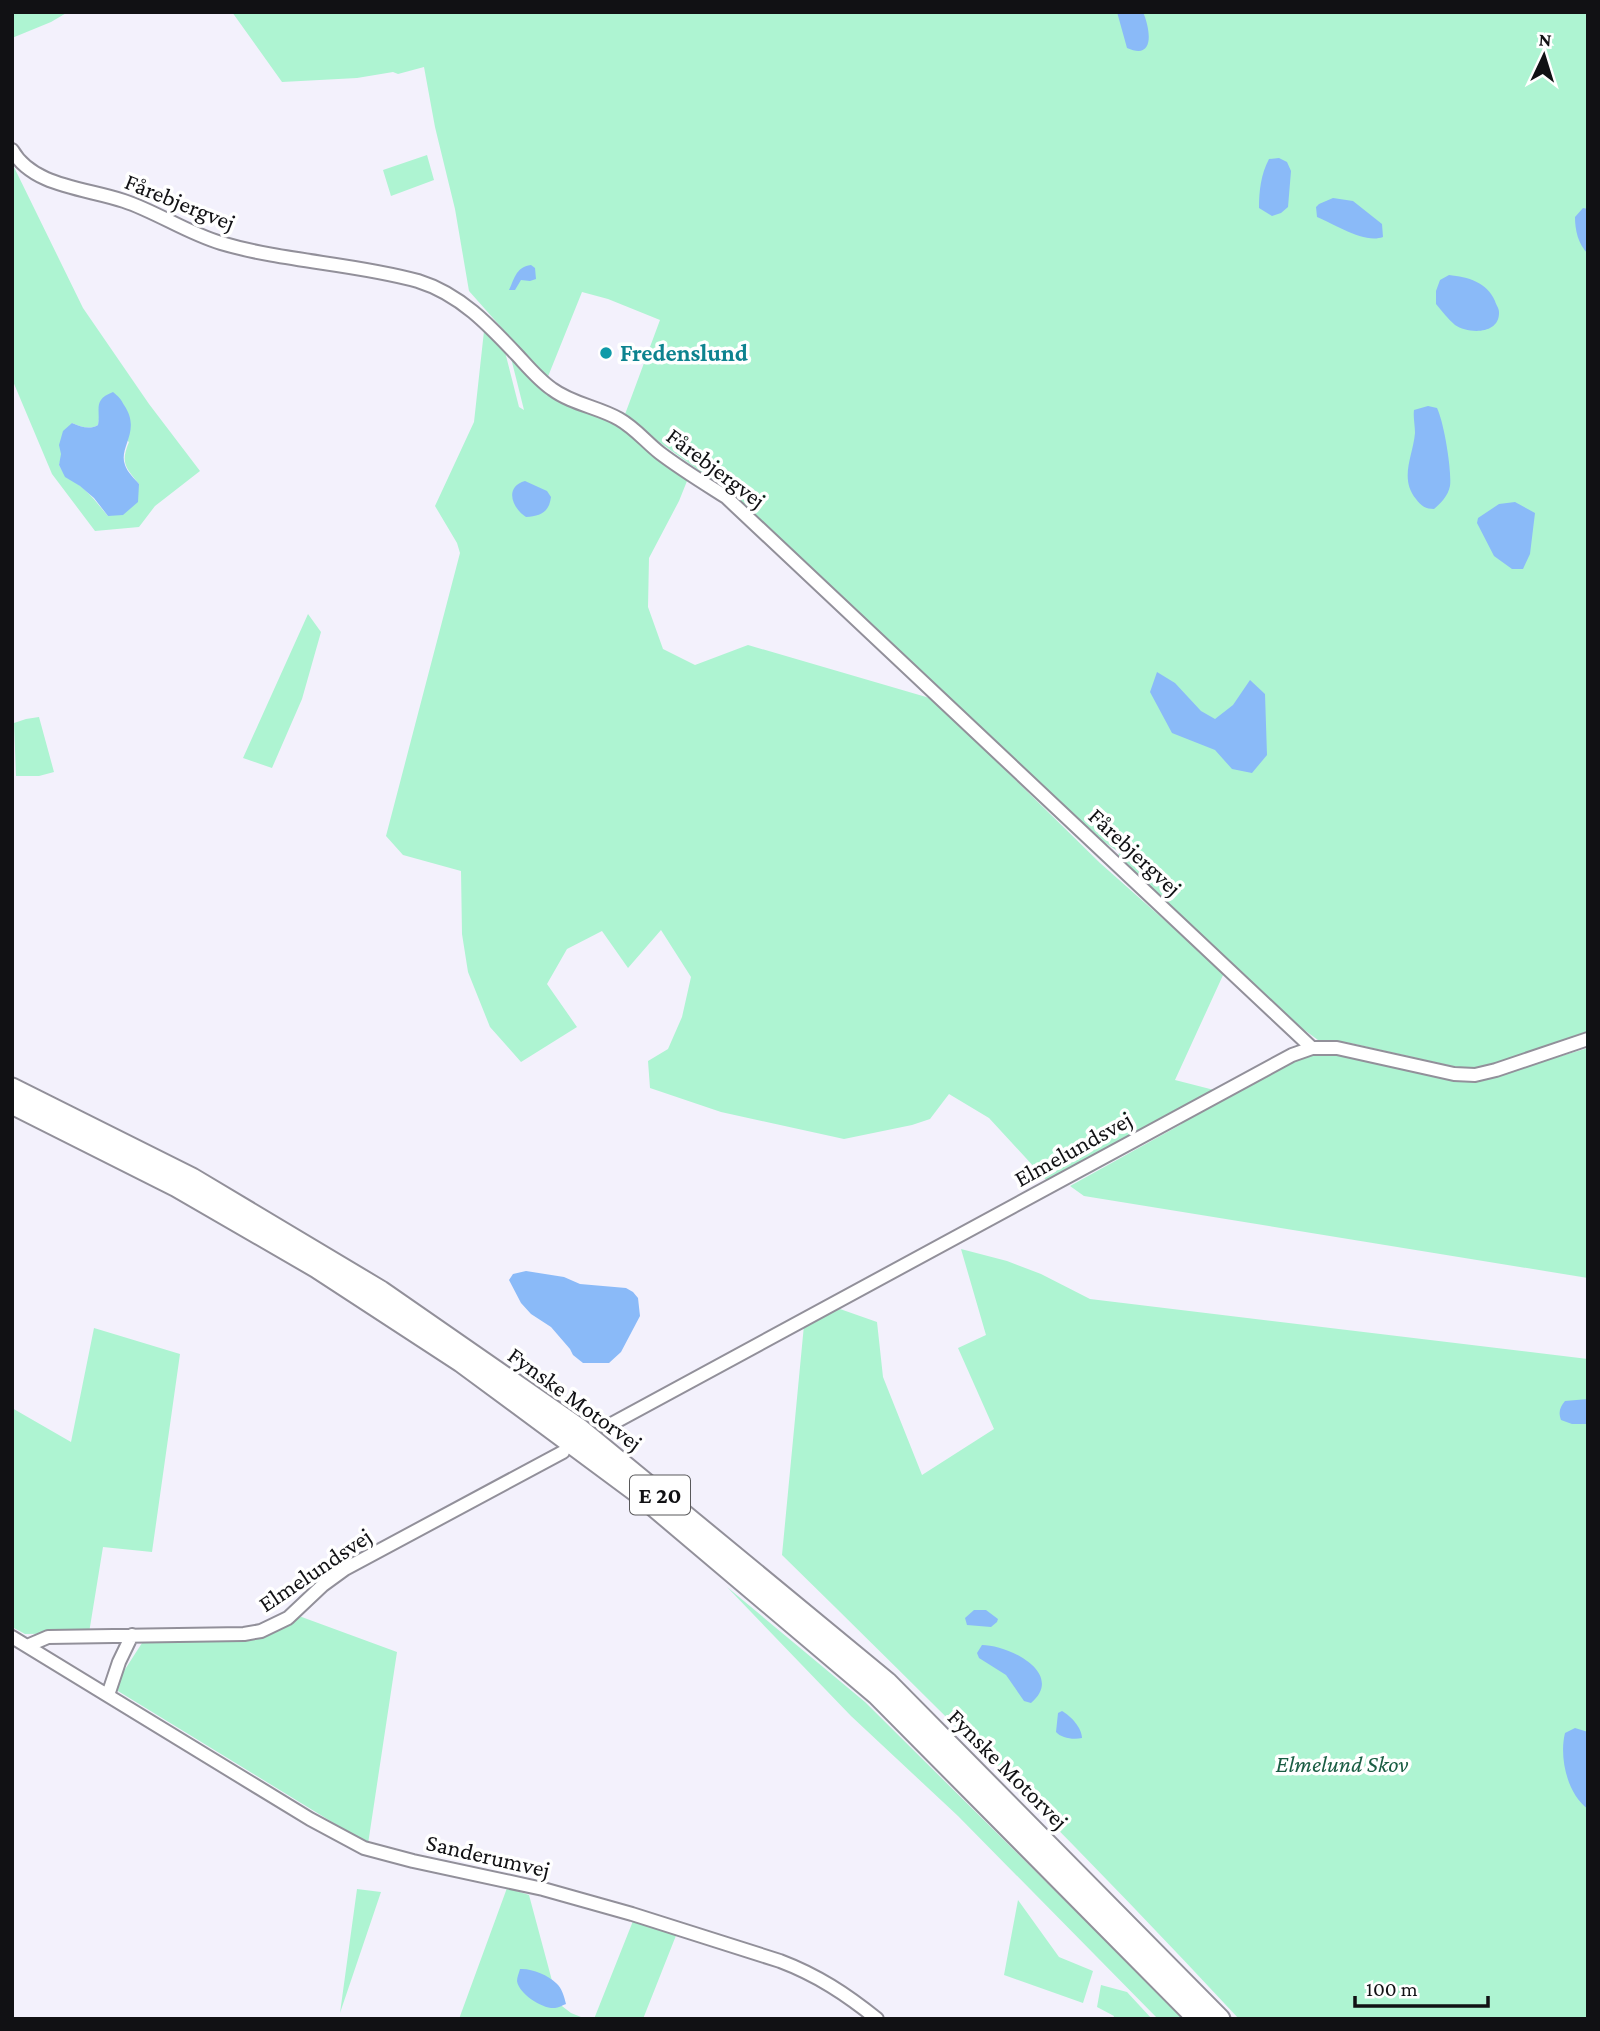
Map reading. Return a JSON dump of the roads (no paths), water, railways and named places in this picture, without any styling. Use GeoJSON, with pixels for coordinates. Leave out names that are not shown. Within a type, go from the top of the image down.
{"type":"FeatureCollection","features":[{"type":"Feature","properties":{"kind":"highway","name":"Fynske Motorvej"},"geometry":{"type":"LineString","coordinates":[[12,1088],[191,1178],[298,1241],[381,1291],[580,1429],[887,1682],[1220,2019]]}},
{"type":"Feature","properties":{"kind":"highway","name":"Fynske Motorvej"},"geometry":{"type":"LineString","coordinates":[[12,1104],[177,1187],[317,1268],[461,1362],[638,1493],[877,1695],[1198,2019]]}},
{"type":"Feature","properties":{"kind":"street","name":"Fårebjergvej"},"geometry":{"type":"LineString","coordinates":[[12,150],[27,169],[51,182],[135,204],[205,238],[256,251],[408,279],[438,289],[458,300],[485,323],[541,381],[564,397],[622,421],[660,453],[726,497],[1312,1048]]}},
{"type":"Feature","properties":{"kind":"street","name":"Elmelundsvej"},"geometry":{"type":"LineString","coordinates":[[606,1427],[1292,1055],[1312,1048],[1337,1048],[1454,1074],[1475,1074],[1496,1070],[1588,1039]]}},
{"type":"Feature","properties":{"kind":"street","name":"Elmelundsvej"},"geometry":{"type":"LineString","coordinates":[[27,1646],[48,1637],[244,1634],[275,1626],[345,1569],[563,1452]]}},
{"type":"Feature","properties":{"kind":"street"},"geometry":{"type":"LineString","coordinates":[[108,1695],[132,1635]]}},
{"type":"Feature","properties":{"kind":"street","name":"Sanderumvej"},"geometry":{"type":"LineString","coordinates":[[12,1637],[310,1819],[364,1848],[543,1889],[780,1961],[835,1987],[877,2019]]}},
{"type":"Feature","properties":{"kind":"water"},"geometry":{"type":"Polygon","coordinates":[[[1117,12],[1143,12],[1149,34],[1147,47],[1136,51],[1127,48],[1117,12]]]}},
{"type":"Feature","properties":{"kind":"water"},"geometry":{"type":"Polygon","coordinates":[[[1279,158],[1287,162],[1291,171],[1288,207],[1272,216],[1259,208],[1260,189],[1269,159],[1279,158]]]}},
{"type":"Feature","properties":{"kind":"water"},"geometry":{"type":"Polygon","coordinates":[[[1333,198],[1353,201],[1382,224],[1383,237],[1359,236],[1317,217],[1316,207],[1333,198]]]}},
{"type":"Feature","properties":{"kind":"water"},"geometry":{"type":"Polygon","coordinates":[[[1583,208],[1588,209],[1588,254],[1579,241],[1576,227],[1575,217],[1583,208]]]}},
{"type":"Feature","properties":{"kind":"water"},"geometry":{"type":"Polygon","coordinates":[[[531,265],[535,268],[536,279],[521,280],[515,290],[509,290],[518,271],[531,265]]]}},
{"type":"Feature","properties":{"kind":"water"},"geometry":{"type":"Polygon","coordinates":[[[1449,275],[1470,279],[1487,289],[1499,311],[1494,325],[1489,329],[1468,330],[1455,325],[1447,318],[1436,304],[1436,291],[1440,280],[1449,275]]]}},
{"type":"Feature","properties":{"kind":"water"},"geometry":{"type":"Polygon","coordinates":[[[113,392],[121,399],[129,414],[131,423],[124,452],[125,465],[139,484],[138,502],[123,515],[108,516],[94,498],[65,477],[59,465],[59,445],[63,431],[72,423],[85,427],[98,425],[100,402],[113,392]]]}},
{"type":"Feature","properties":{"kind":"water"},"geometry":{"type":"Polygon","coordinates":[[[1428,406],[1437,408],[1440,415],[1450,469],[1449,490],[1434,509],[1426,508],[1418,501],[1408,483],[1408,467],[1415,433],[1414,410],[1428,406]]]}},
{"type":"Feature","properties":{"kind":"water"},"geometry":{"type":"Polygon","coordinates":[[[525,481],[547,491],[551,497],[548,507],[540,514],[526,517],[514,503],[514,488],[525,481]]]}},
{"type":"Feature","properties":{"kind":"water"},"geometry":{"type":"Polygon","coordinates":[[[1515,502],[1535,513],[1530,554],[1523,569],[1512,569],[1494,556],[1477,523],[1478,518],[1499,504],[1515,502]]]}},
{"type":"Feature","properties":{"kind":"water"},"geometry":{"type":"Polygon","coordinates":[[[1157,672],[1175,683],[1201,711],[1215,719],[1233,705],[1250,680],[1265,694],[1267,755],[1252,773],[1232,769],[1215,750],[1172,733],[1150,692],[1157,672]]]}},
{"type":"Feature","properties":{"kind":"water"},"geometry":{"type":"Polygon","coordinates":[[[526,1271],[564,1277],[580,1284],[626,1288],[633,1292],[638,1298],[640,1316],[621,1352],[609,1363],[583,1363],[573,1355],[551,1327],[531,1314],[521,1303],[509,1280],[513,1274],[526,1271]]]}},
{"type":"Feature","properties":{"kind":"water"},"geometry":{"type":"Polygon","coordinates":[[[1588,1399],[1588,1424],[1572,1424],[1561,1420],[1560,1410],[1565,1401],[1588,1399]]]}},
{"type":"Feature","properties":{"kind":"water"},"geometry":{"type":"Polygon","coordinates":[[[974,1610],[986,1610],[998,1619],[997,1622],[991,1627],[967,1625],[965,1618],[974,1610]]]}},
{"type":"Feature","properties":{"kind":"water"},"geometry":{"type":"Polygon","coordinates":[[[982,1645],[1018,1655],[1038,1671],[1042,1681],[1040,1692],[1031,1703],[1024,1701],[1006,1675],[979,1658],[977,1653],[982,1645]]]}},
{"type":"Feature","properties":{"kind":"water"},"geometry":{"type":"Polygon","coordinates":[[[1062,1711],[1075,1723],[1082,1738],[1068,1738],[1056,1732],[1058,1713],[1062,1711]]]}},
{"type":"Feature","properties":{"kind":"water"},"geometry":{"type":"Polygon","coordinates":[[[1575,1728],[1588,1732],[1588,1809],[1570,1785],[1564,1764],[1565,1733],[1575,1728]]]}},
{"type":"Feature","properties":{"kind":"water"},"geometry":{"type":"Polygon","coordinates":[[[520,1969],[534,1971],[553,1980],[561,1990],[566,2004],[550,2008],[532,2000],[519,1986],[517,1980],[520,1969]]]}},
{"type":"Feature","properties":{"kind":"place","name":"Fredenslund"},"geometry":{"type":"Point","coordinates":[606,353]}},
{"type":"Feature","properties":{"kind":"park label","name":"Elmelund Skov"},"geometry":{"type":"Point","coordinates":[1342,1764]}}]}
